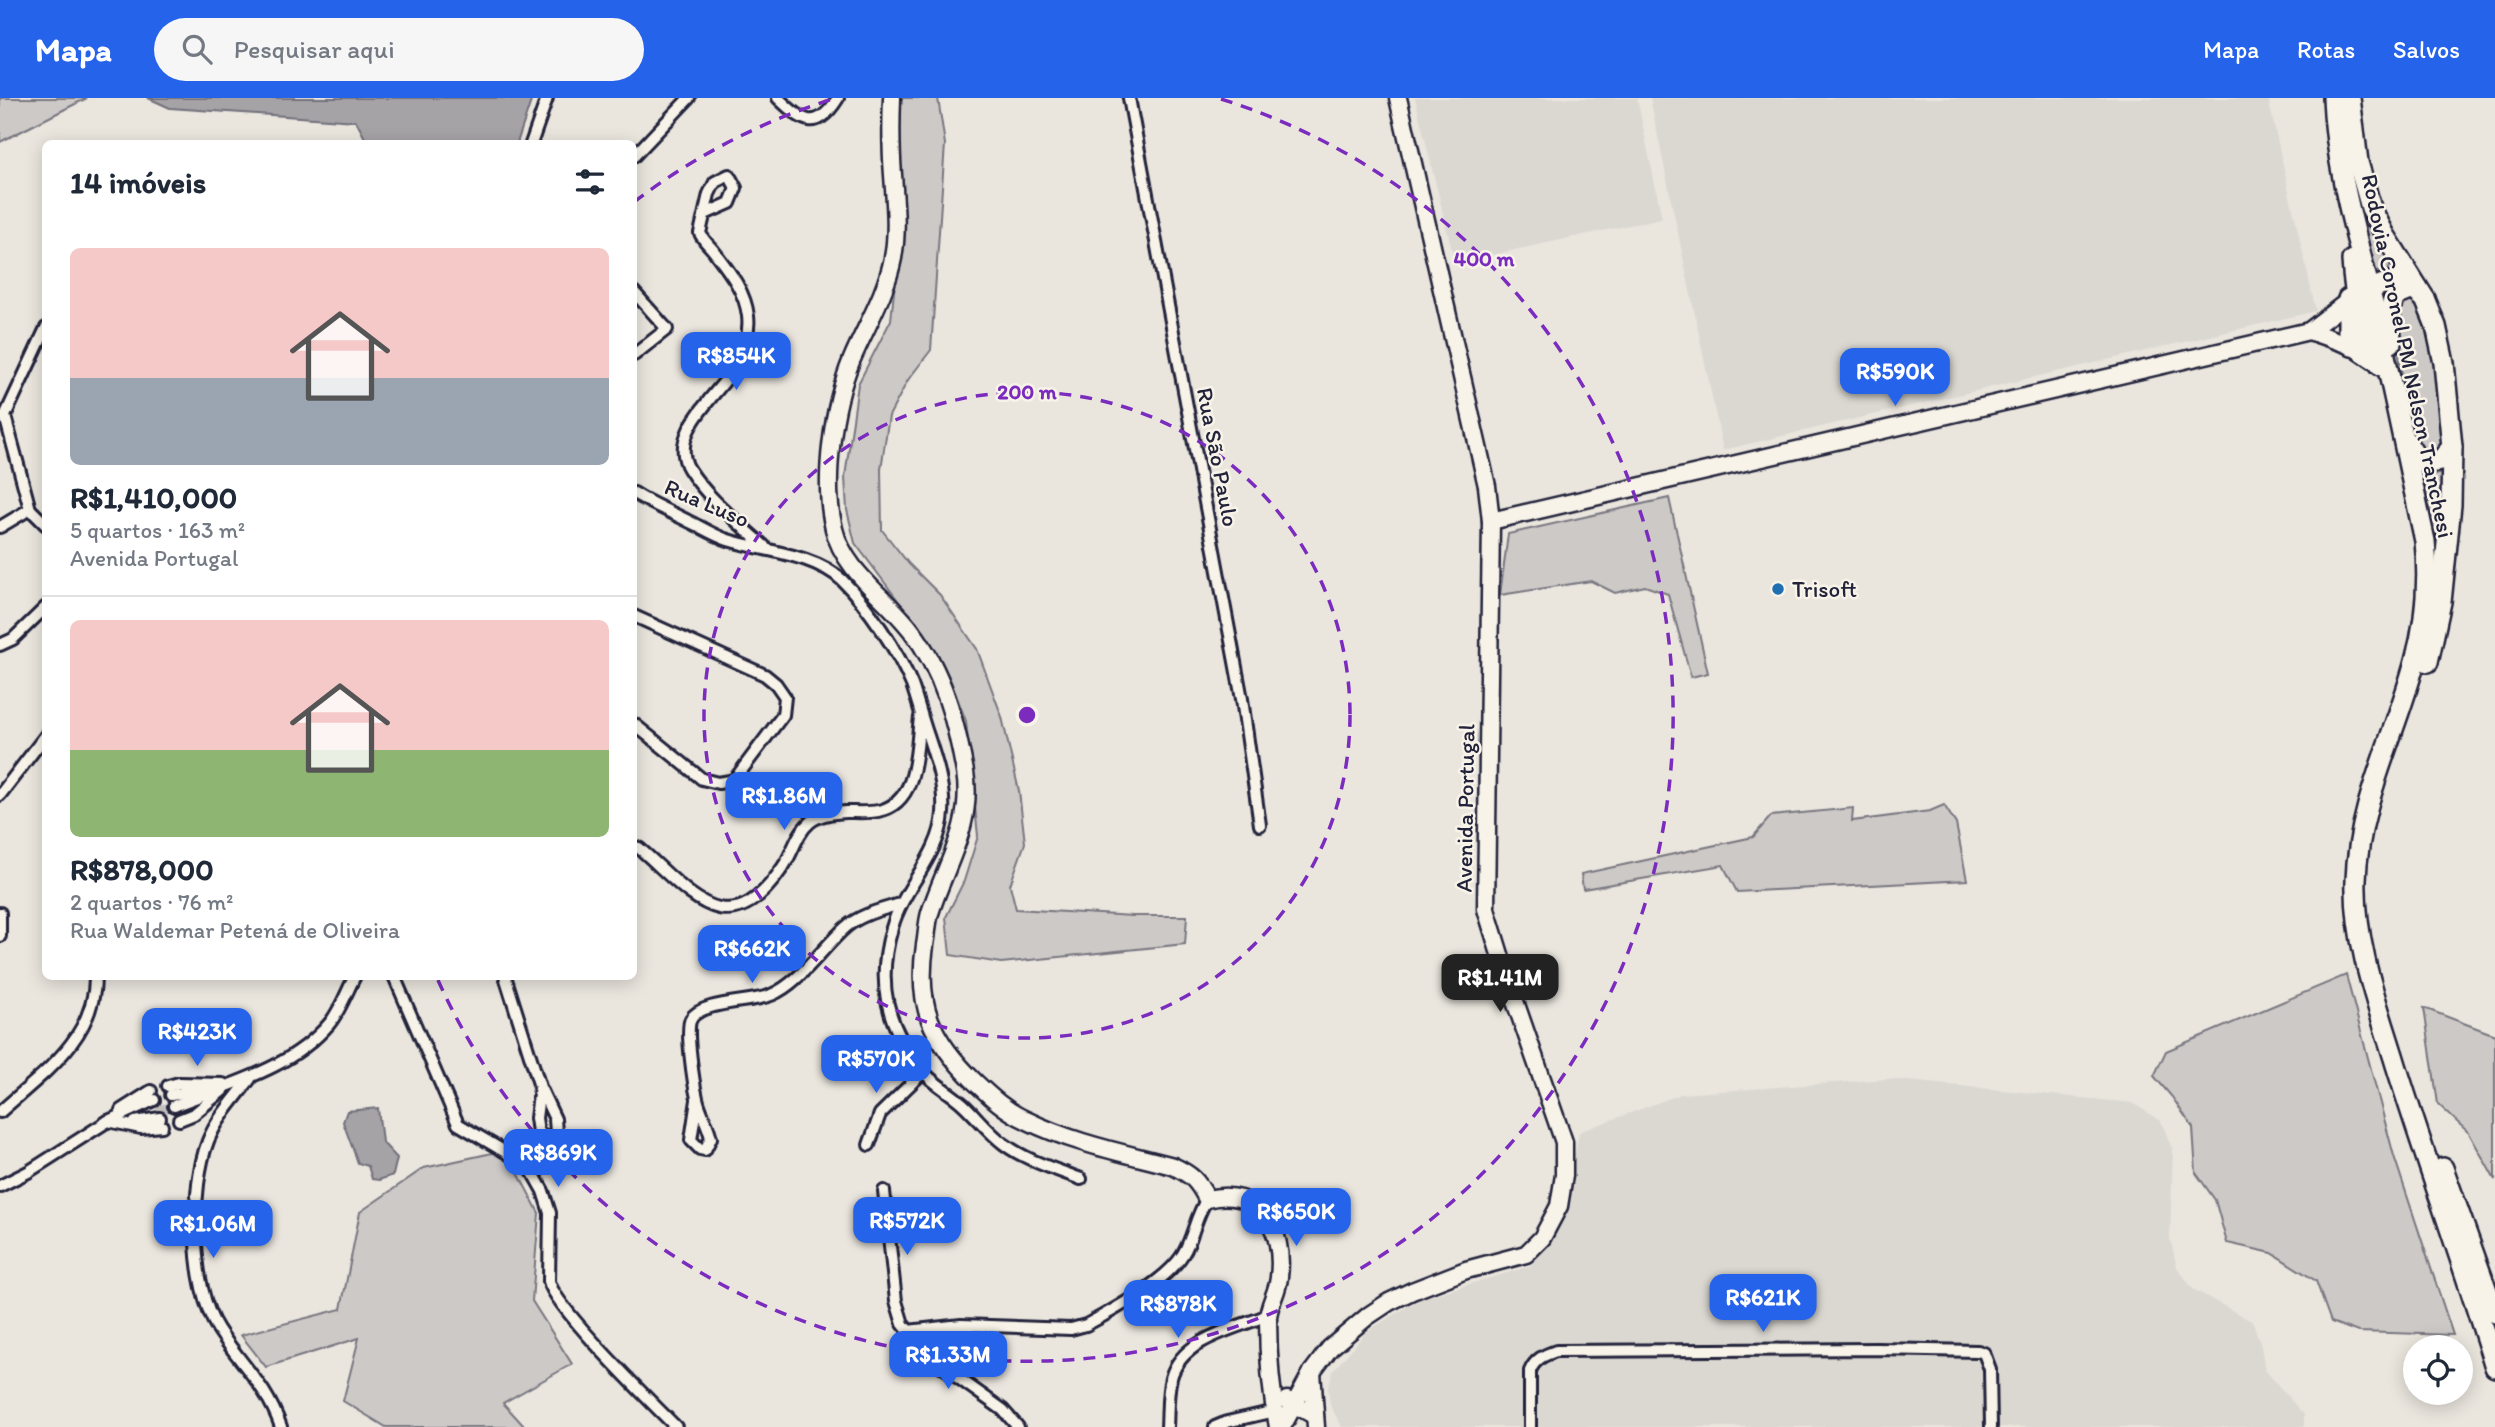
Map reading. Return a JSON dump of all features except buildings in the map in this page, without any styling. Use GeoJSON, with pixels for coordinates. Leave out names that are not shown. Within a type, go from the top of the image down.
{"type":"FeatureCollection","features":[{"type":"Feature","properties":{"kind":"highway","name":"Rodovia Coronel PM Nelson Tranchesi"},"geometry":{"type":"LineString","coordinates":[[2333,98],[2338,149],[2352,225],[2358,296],[2393,391],[2425,541],[2427,562],[2424,618],[2415,664],[2383,756],[2361,831],[2356,882],[2357,907],[2371,984],[2495,1367]]}},
{"type":"Feature","properties":{"kind":"highway","name":"Rodovia Coronel PM Nelson Tranchesi"},"geometry":{"type":"LineString","coordinates":[[2350,98],[2358,162],[2371,208],[2385,236],[2410,271],[2441,343],[2452,447],[2451,505],[2435,636],[2373,820],[2367,908],[2377,965],[2419,1103],[2495,1313]]}},
{"type":"Feature","properties":{"kind":"highway"},"geometry":{"type":"LineString","coordinates":[[2352,225],[2353,263],[2361,322],[2393,391]]}},
{"type":"Feature","properties":{"kind":"highway"},"geometry":{"type":"LineString","coordinates":[[2358,296],[2397,280],[2408,283],[2419,294]]}},
{"type":"Feature","properties":{"kind":"highway"},"geometry":{"type":"LineString","coordinates":[[2393,391],[2390,308],[2396,296],[2419,294]]}},
{"type":"Feature","properties":{"kind":"highway"},"geometry":{"type":"LineString","coordinates":[[2352,346],[2348,334],[2358,296]]}},
{"type":"Feature","properties":{"kind":"highway"},"geometry":{"type":"LineString","coordinates":[[2402,432],[2412,452],[2424,463],[2440,461],[2452,447]]}},
{"type":"Feature","properties":{"kind":"highway","name":"Rodovia Coronel PM Nelson Tranchesi"},"geometry":{"type":"LineString","coordinates":[[2466,1272],[2468,1308],[2484,1358],[2495,1374]]}},
{"type":"Feature","properties":{"kind":"street"},"geometry":{"type":"LineString","coordinates":[[532,140],[547,98]]}},
{"type":"Feature","properties":{"kind":"street"},"geometry":{"type":"LineString","coordinates":[[637,153],[689,98]]}},
{"type":"Feature","properties":{"kind":"street"},"geometry":{"type":"LineString","coordinates":[[778,98],[800,119],[809,122],[823,117],[838,98]]}},
{"type":"Feature","properties":{"kind":"street"},"geometry":{"type":"LineString","coordinates":[[892,98],[892,172],[896,203],[893,259],[879,301],[851,362],[837,402],[830,456],[832,524],[836,540],[845,556],[910,628],[933,661],[947,699],[964,768],[968,793],[967,811],[957,849],[930,914],[923,957],[923,999],[933,1030],[955,1062],[999,1104],[1024,1120],[1056,1133],[1191,1174],[1200,1184],[1207,1199]]}},
{"type":"Feature","properties":{"kind":"street","name":"Rua São Paulo"},"geometry":{"type":"LineString","coordinates":[[1129,98],[1242,699],[1260,825]]}},
{"type":"Feature","properties":{"kind":"street","name":"Avenida Portugal"},"geometry":{"type":"LineString","coordinates":[[1278,1422],[1293,1405],[1312,1372],[1343,1336],[1389,1302],[1466,1270],[1525,1254],[1542,1238],[1559,1206],[1564,1175],[1563,1142],[1486,909],[1490,521],[1487,486],[1398,98]]}},
{"type":"Feature","properties":{"kind":"street"},"geometry":{"type":"LineString","coordinates":[[705,214],[700,233],[730,272],[742,293],[748,331],[735,368],[688,431],[684,451],[686,461],[701,484],[766,548]]}},
{"type":"Feature","properties":{"kind":"street"},"geometry":{"type":"LineString","coordinates":[[637,295],[667,329],[637,353]]}},
{"type":"Feature","properties":{"kind":"street"},"geometry":{"type":"LineString","coordinates":[[1490,521],[2309,331],[2358,296]]}},
{"type":"Feature","properties":{"kind":"street"},"geometry":{"type":"LineString","coordinates":[[2309,331],[2352,346],[2379,365]]}},
{"type":"Feature","properties":{"kind":"street"},"geometry":{"type":"LineString","coordinates":[[42,336],[3,414],[30,509],[42,521]]}},
{"type":"Feature","properties":{"kind":"street","name":"Rua Luso"},"geometry":{"type":"LineString","coordinates":[[637,495],[727,540],[766,548],[819,566],[841,579],[858,598],[896,654],[911,685],[936,760],[942,788],[943,814],[933,849],[900,904],[886,951],[884,990],[896,1029],[923,1072],[964,1105],[1003,1143],[1024,1157],[1081,1179]]}},
{"type":"Feature","properties":{"kind":"street"},"geometry":{"type":"LineString","coordinates":[[0,527],[30,509]]}},
{"type":"Feature","properties":{"kind":"street"},"geometry":{"type":"LineString","coordinates":[[0,645],[13,639],[42,611]]}},
{"type":"Feature","properties":{"kind":"street"},"geometry":{"type":"LineString","coordinates":[[637,617],[765,675],[781,690],[785,703],[783,715],[735,779],[725,783],[702,779],[637,726]]}},
{"type":"Feature","properties":{"kind":"street"},"geometry":{"type":"LineString","coordinates":[[637,848],[712,908],[739,908],[750,903],[784,866],[803,830],[812,820],[824,814],[878,811],[901,800],[912,776],[921,714]]}},
{"type":"Feature","properties":{"kind":"street"},"geometry":{"type":"LineString","coordinates":[[0,795],[42,739]]}},
{"type":"Feature","properties":{"kind":"street"},"geometry":{"type":"LineString","coordinates":[[697,1100],[689,1024],[695,1014],[708,1007],[751,1001],[778,992],[848,926],[872,913],[900,904]]}},
{"type":"Feature","properties":{"kind":"street"},"geometry":{"type":"LineString","coordinates":[[0,913],[0,936]]}},
{"type":"Feature","properties":{"kind":"street"},"geometry":{"type":"LineString","coordinates":[[0,1112],[72,1044],[87,1022],[93,1005],[95,980]]}},
{"type":"Feature","properties":{"kind":"street"},"geometry":{"type":"LineString","coordinates":[[230,1085],[186,1083],[174,1104],[250,1079],[307,1046],[331,1022],[353,980]]}},
{"type":"Feature","properties":{"kind":"street"},"geometry":{"type":"LineString","coordinates":[[396,980],[458,1124],[529,1167],[542,1191],[550,1213],[552,1290],[583,1329],[676,1427]]}},
{"type":"Feature","properties":{"kind":"street"},"geometry":{"type":"LineString","coordinates":[[506,980],[540,1087]]}},
{"type":"Feature","properties":{"kind":"street"},"geometry":{"type":"LineString","coordinates":[[869,1145],[880,1114],[923,1072]]}},
{"type":"Feature","properties":{"kind":"street"},"geometry":{"type":"LineString","coordinates":[[250,1079],[222,1116],[209,1140],[202,1161],[196,1213],[199,1278],[210,1315],[218,1330],[258,1380],[274,1406],[281,1427]]}},
{"type":"Feature","properties":{"kind":"street"},"geometry":{"type":"LineString","coordinates":[[0,1186],[28,1172],[108,1121],[121,1109],[157,1109],[108,1121]]}},
{"type":"Feature","properties":{"kind":"street"},"geometry":{"type":"LineString","coordinates":[[884,1191],[898,1312],[908,1331],[929,1357],[1003,1410],[1018,1427]]}},
{"type":"Feature","properties":{"kind":"street"},"geometry":{"type":"LineString","coordinates":[[908,1331],[961,1325],[1071,1329],[1086,1325],[1169,1273],[1183,1256],[1197,1214],[1207,1199],[1223,1195],[1238,1198],[1263,1211],[1271,1222],[1277,1244],[1279,1278],[1268,1314],[1272,1382],[1278,1422],[1227,1422],[1215,1427]]}},
{"type":"Feature","properties":{"kind":"street"},"geometry":{"type":"LineString","coordinates":[[1167,1427],[1171,1378],[1177,1365],[1208,1338],[1268,1314]]}},
{"type":"Feature","properties":{"kind":"street"},"geometry":{"type":"LineString","coordinates":[[1530,1427],[1530,1371],[1539,1358],[1556,1351],[1877,1349],[1984,1353],[1990,1369],[1991,1427]]}},
{"type":"Feature","properties":{"kind":"street"},"geometry":{"type":"LineString","coordinates":[[1312,1372],[1315,1421]]}},
{"type":"Feature","properties":{"kind":"street"},"geometry":{"type":"LineString","coordinates":[[1272,1382],[1293,1405],[1315,1421],[1329,1427]]}},
{"type":"Feature","properties":{"kind":"shaded area"},"geometry":{"type":"Polygon","coordinates":[[[0,98],[87,98],[0,142],[0,98]]]}},
{"type":"Feature","properties":{"kind":"shaded area"},"geometry":{"type":"Polygon","coordinates":[[[148,98],[532,98],[518,140],[366,140],[356,121],[170,108],[148,98]]]}},
{"type":"Feature","properties":{"kind":"shaded area"},"geometry":{"type":"Polygon","coordinates":[[[901,98],[938,98],[945,144],[931,350],[908,380],[889,416],[881,469],[882,530],[909,564],[940,595],[977,649],[1002,717],[1019,791],[1025,843],[1010,885],[1016,909],[1133,916],[1187,916],[1185,944],[1001,963],[950,955],[946,917],[964,881],[978,836],[966,721],[950,679],[924,635],[855,543],[847,510],[845,477],[858,384],[891,320],[901,226],[901,98]]]}},
{"type":"Feature","properties":{"kind":"shaded area"},"geometry":{"type":"Polygon","coordinates":[[[1415,98],[1637,98],[1662,218],[1455,263],[1415,98]]]}},
{"type":"Feature","properties":{"kind":"shaded area"},"geometry":{"type":"Polygon","coordinates":[[[1650,98],[2268,98],[2316,311],[1723,450],[1650,98]]]}},
{"type":"Feature","properties":{"kind":"shaded area"},"geometry":{"type":"Polygon","coordinates":[[[2355,198],[2391,262],[2388,272],[2379,272],[2372,267],[2355,198]]]}},
{"type":"Feature","properties":{"kind":"shaded area"},"geometry":{"type":"Polygon","coordinates":[[[2405,302],[2420,306],[2438,376],[2442,416],[2441,449],[2428,457],[2414,440],[2396,341],[2400,307],[2405,302]]]}},
{"type":"Feature","properties":{"kind":"shaded area"},"geometry":{"type":"Polygon","coordinates":[[[2446,472],[2440,565],[2434,552],[2416,474],[2426,477],[2446,472]]]}},
{"type":"Feature","properties":{"kind":"shaded area"},"geometry":{"type":"Polygon","coordinates":[[[1669,498],[1708,673],[1691,677],[1668,594],[1645,586],[1615,593],[1591,581],[1500,595],[1508,534],[1669,498]]]}},
{"type":"Feature","properties":{"kind":"shaded area"},"geometry":{"type":"Polygon","coordinates":[[[1944,805],[1956,824],[1967,880],[1737,892],[1723,865],[1583,889],[1581,874],[1753,837],[1771,816],[1853,808],[1852,821],[1930,811],[1944,805]]]}},
{"type":"Feature","properties":{"kind":"shaded area"},"geometry":{"type":"Polygon","coordinates":[[[2346,975],[2394,1156],[2453,1335],[2358,1332],[2331,1322],[2316,1281],[2272,1253],[2227,1243],[2215,1200],[2196,1173],[2193,1128],[2154,1076],[2166,1051],[2346,975]]]}},
{"type":"Feature","properties":{"kind":"shaded area"},"geometry":{"type":"Polygon","coordinates":[[[2424,1008],[2495,1035],[2495,1180],[2469,1133],[2438,1104],[2424,1008]]]}},
{"type":"Feature","properties":{"kind":"shaded area"},"geometry":{"type":"Polygon","coordinates":[[[1888,1079],[2133,1103],[2161,1121],[2173,1151],[2170,1238],[2177,1267],[2193,1289],[2253,1322],[2265,1370],[2304,1415],[2304,1427],[1342,1427],[1330,1405],[1328,1388],[1333,1371],[1366,1332],[1420,1299],[1530,1266],[1548,1245],[1563,1221],[1579,1132],[1681,1094],[1888,1079]]]}},
{"type":"Feature","properties":{"kind":"shaded area"},"geometry":{"type":"Polygon","coordinates":[[[378,1108],[382,1142],[397,1158],[393,1175],[379,1180],[372,1179],[368,1166],[358,1163],[343,1122],[347,1111],[378,1108]]]}},
{"type":"Feature","properties":{"kind":"shaded area"},"geometry":{"type":"Polygon","coordinates":[[[506,1150],[539,1213],[532,1301],[572,1364],[503,1403],[525,1427],[386,1427],[343,1401],[359,1338],[266,1367],[241,1335],[341,1309],[360,1212],[424,1168],[506,1150]]]}},
{"type":"Feature","properties":{"kind":"tunnel"},"geometry":{"type":"LineString","coordinates":[[157,1111],[174,1106]]}},
{"type":"Feature","properties":{"kind":"place","name":"Trisoft"},"geometry":{"type":"Point","coordinates":[1778,589]}}]}
